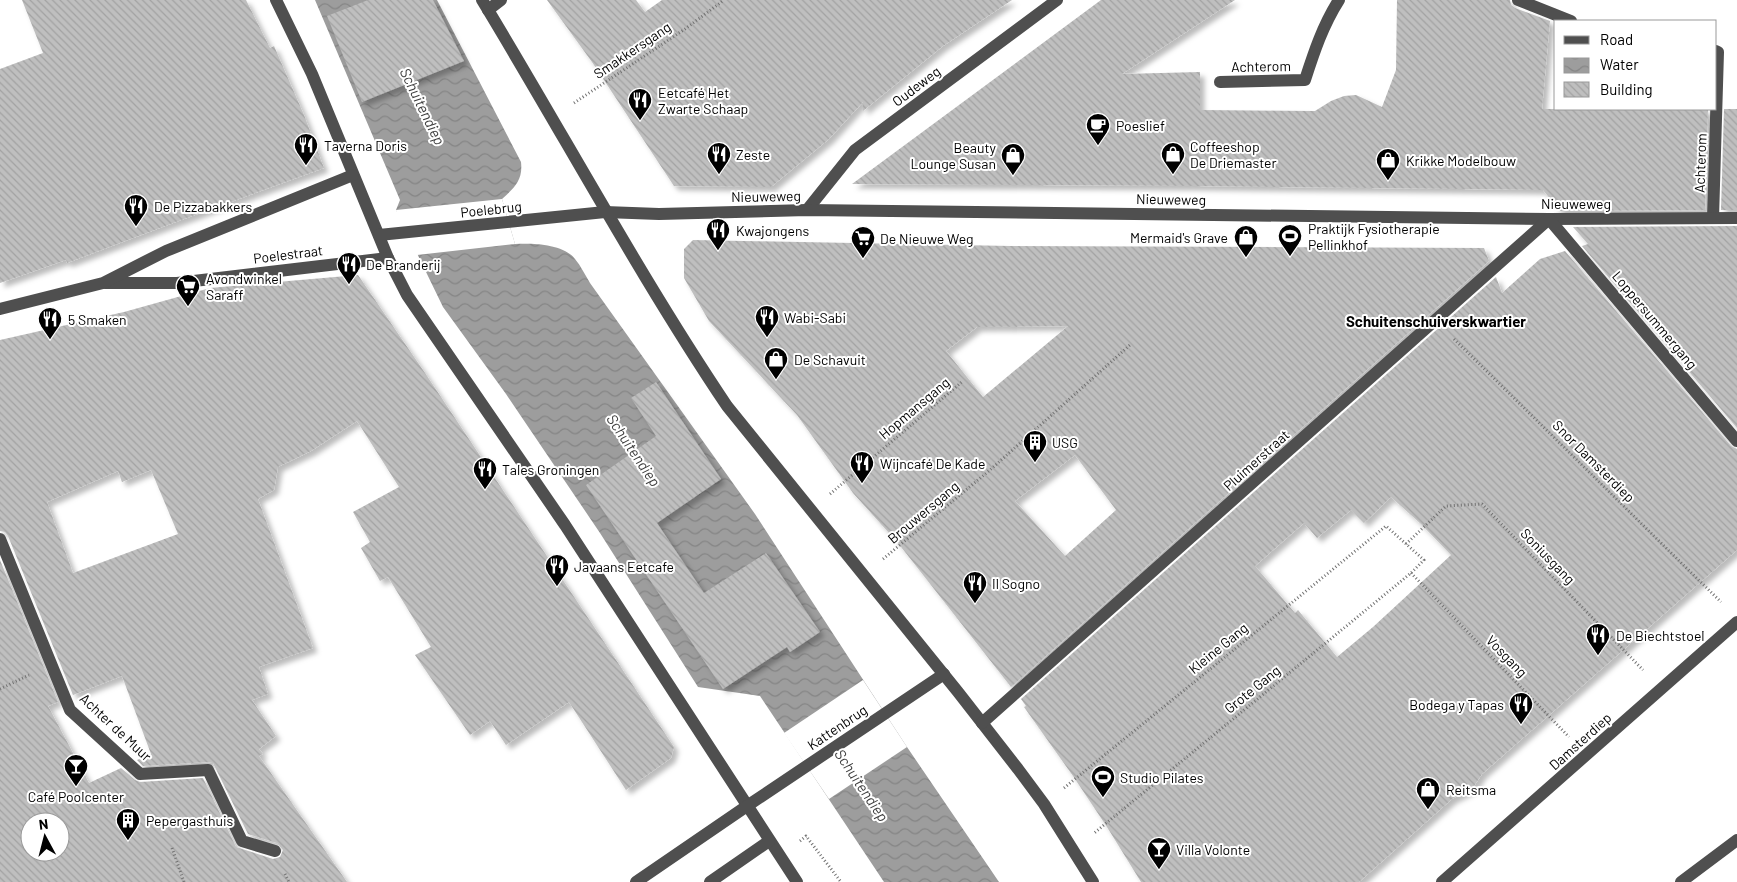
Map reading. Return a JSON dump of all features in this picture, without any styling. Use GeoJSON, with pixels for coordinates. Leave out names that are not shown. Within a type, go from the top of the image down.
{"type":"FeatureCollection","features":[{"type":"Feature","properties":{"kind":"street"},"geometry":{"type":"LineString","coordinates":[[276,0],[312,74],[388,258],[407,295],[565,525],[797,882]]}},
{"type":"Feature","properties":{"kind":"street"},"geometry":{"type":"LineString","coordinates":[[501,0],[485,5],[605,212],[696,360],[728,406],[944,674],[1044,804],[1093,882]]}},
{"type":"Feature","properties":{"kind":"street","name":"Oudeweg"},"geometry":{"type":"LineString","coordinates":[[807,210],[854,150],[1057,0]]}},
{"type":"Feature","properties":{"kind":"street","name":"Achterom"},"geometry":{"type":"LineString","coordinates":[[1220,82],[1305,80],[1329,15],[1338,0]]}},
{"type":"Feature","properties":{"kind":"street"},"geometry":{"type":"LineString","coordinates":[[1518,0],[1568,20]]}},
{"type":"Feature","properties":{"kind":"street","name":"Achterom"},"geometry":{"type":"LineString","coordinates":[[1713,218],[1716,110]]}},
{"type":"Feature","properties":{"kind":"street","name":"Poelestraat"},"geometry":{"type":"LineString","coordinates":[[0,309],[103,283],[166,251],[353,175]]}},
{"type":"Feature","properties":{"kind":"street","name":"Nieuweweg"},"geometry":{"type":"LineString","coordinates":[[605,212],[659,214],[807,210],[1549,219],[1737,218]]}},
{"type":"Feature","properties":{"kind":"street","name":"Poelebrug"},"geometry":{"type":"LineString","coordinates":[[379,235],[605,212]]}},
{"type":"Feature","properties":{"kind":"street","name":"Pluimerstraat"},"geometry":{"type":"LineString","coordinates":[[982,724],[1549,219]]}},
{"type":"Feature","properties":{"kind":"street","name":"Loppersummergang"},"geometry":{"type":"LineString","coordinates":[[1549,219],[1737,441]]}},
{"type":"Feature","properties":{"kind":"street","name":"Poelestraat"},"geometry":{"type":"LineString","coordinates":[[103,283],[177,283],[388,258]]}},
{"type":"Feature","properties":{"kind":"street","name":"Achter de Muur"},"geometry":{"type":"LineString","coordinates":[[0,539],[70,710],[140,774],[208,770],[242,841],[275,851]]}},
{"type":"Feature","properties":{"kind":"street","name":"Damsterdiep"},"geometry":{"type":"LineString","coordinates":[[1442,882],[1737,622]]}},
{"type":"Feature","properties":{"kind":"street","name":"Kattenbrug"},"geometry":{"type":"LineString","coordinates":[[636,882],[944,674]]}},
{"type":"Feature","properties":{"kind":"street"},"geometry":{"type":"LineString","coordinates":[[1680,882],[1737,840]]}},
{"type":"Feature","properties":{"kind":"street"},"geometry":{"type":"LineString","coordinates":[[710,882],[769,841]]}},
{"type":"Feature","properties":{"kind":"path","name":"Smakkersgang"},"geometry":{"type":"LineString","coordinates":[[551,118],[685,29],[724,0]]}},
{"type":"Feature","properties":{"kind":"path","name":"Snor Damsterdiep"},"geometry":{"type":"LineString","coordinates":[[1436,321],[1723,604]]}},
{"type":"Feature","properties":{"kind":"path","name":"Brouwersgang"},"geometry":{"type":"LineString","coordinates":[[864,576],[990,470],[1130,345]]}},
{"type":"Feature","properties":{"kind":"path","name":"Hopmansgang"},"geometry":{"type":"LineString","coordinates":[[811,511],[963,381]]}},
{"type":"Feature","properties":{"kind":"path","name":"Soniusgang"},"geometry":{"type":"LineString","coordinates":[[1406,544],[1446,506],[1482,504],[1661,689]]}},
{"type":"Feature","properties":{"kind":"path","name":"Kleine Gang"},"geometry":{"type":"LineString","coordinates":[[1044,804],[1386,526],[1406,544]]}},
{"type":"Feature","properties":{"kind":"path","name":"Grote Gang"},"geometry":{"type":"LineString","coordinates":[[1073,851],[1411,573],[1424,560],[1406,544]]}},
{"type":"Feature","properties":{"kind":"path","name":"Vosgang"},"geometry":{"type":"LineString","coordinates":[[1411,573],[1587,755]]}},
{"type":"Feature","properties":{"kind":"path"},"geometry":{"type":"LineString","coordinates":[[813,845],[842,882]]}},
{"type":"Feature","properties":{"kind":"path"},"geometry":{"type":"LineString","coordinates":[[172,848],[184,882]]}},
{"type":"Feature","properties":{"kind":"water","name":"Schuitendiep"},"geometry":{"type":"Polygon","coordinates":[[[315,0],[437,0],[521,162],[521,174],[517,183],[502,199],[515,244],[539,244],[556,247],[570,254],[577,262],[755,514],[907,747],[999,882],[884,882],[760,696],[698,687],[600,533],[506,394],[443,307],[396,210],[400,200],[315,0]]]}},
{"type":"Feature","properties":{"kind":"pier"},"geometry":{"type":"Polygon","coordinates":[[[502,199],[515,244],[417,255],[411,248],[396,210],[502,199]]]}},
{"type":"Feature","properties":{"kind":"pier"},"geometry":{"type":"Polygon","coordinates":[[[863,680],[907,747],[829,799],[784,733],[863,680]]]}},
{"type":"Feature","properties":{"kind":"building"},"geometry":{"type":"Polygon","coordinates":[[[22,0],[246,0],[270,48],[274,46],[304,115],[324,168],[67,263],[66,260],[0,283],[0,69],[43,53],[22,0]]]}},
{"type":"Feature","properties":{"kind":"building"},"geometry":{"type":"Polygon","coordinates":[[[368,0],[433,0],[464,61],[362,102],[327,16],[368,0]]]}},
{"type":"Feature","properties":{"kind":"building"},"geometry":{"type":"Polygon","coordinates":[[[547,0],[636,0],[645,12],[662,0],[1012,0],[943,46],[863,111],[863,102],[829,139],[771,187],[674,186],[592,62],[547,0]]]}},
{"type":"Feature","properties":{"kind":"building"},"geometry":{"type":"Polygon","coordinates":[[[1101,0],[1235,0],[1122,74],[1200,72],[1200,110],[1315,111],[1331,101],[1344,96],[1356,95],[1382,107],[1396,70],[1397,0],[1510,0],[1511,5],[1515,8],[1550,21],[1542,109],[1708,110],[1705,210],[1560,211],[1543,190],[852,184],[1101,0]]]}},
{"type":"Feature","properties":{"kind":"building"},"geometry":{"type":"Polygon","coordinates":[[[1724,109],[1737,109],[1737,210],[1721,210],[1724,109]]]}},
{"type":"Feature","properties":{"kind":"building"},"geometry":{"type":"Polygon","coordinates":[[[1737,226],[1737,428],[1582,246],[1588,244],[1573,227],[1737,226]]]}},
{"type":"Feature","properties":{"kind":"building"},"geometry":{"type":"Polygon","coordinates":[[[693,240],[1011,246],[1484,248],[1489,261],[1011,687],[898,543],[853,493],[797,415],[709,321],[684,278],[684,249],[693,240]],[[1068,326],[977,327],[946,351],[983,397],[1068,326]],[[1075,455],[1015,501],[1065,556],[1116,510],[1075,455]]]}},
{"type":"Feature","properties":{"kind":"building"},"geometry":{"type":"Polygon","coordinates":[[[1565,251],[1731,446],[1737,449],[1737,550],[1482,774],[1472,789],[1452,799],[1359,882],[1141,882],[1073,776],[1024,707],[1026,706],[1021,699],[1496,277],[1502,293],[1540,259],[1565,251]],[[1391,497],[1364,523],[1351,510],[1317,538],[1304,523],[1255,566],[1295,613],[1298,610],[1337,657],[1373,627],[1451,555],[1391,497]]]}},
{"type":"Feature","properties":{"kind":"building"},"geometry":{"type":"Polygon","coordinates":[[[358,275],[674,747],[671,758],[626,790],[569,702],[506,745],[490,721],[470,735],[415,655],[431,647],[388,577],[380,581],[361,548],[370,542],[353,512],[399,487],[357,421],[311,451],[278,467],[274,490],[258,499],[313,648],[259,667],[268,694],[252,700],[276,736],[259,749],[263,754],[259,756],[347,882],[0,882],[0,560],[58,702],[48,706],[89,783],[121,768],[140,782],[203,778],[236,847],[273,859],[280,857],[283,850],[277,843],[248,834],[213,763],[143,766],[137,760],[151,754],[122,676],[73,695],[8,536],[5,532],[0,531],[0,340],[124,312],[210,288],[358,275]],[[151,470],[122,482],[118,471],[47,502],[73,573],[178,534],[151,470]]]}},
{"type":"Feature","properties":{"kind":"building"},"geometry":{"type":"Polygon","coordinates":[[[656,382],[721,479],[657,523],[704,593],[766,553],[820,632],[790,652],[787,647],[723,689],[586,485],[656,436],[631,398],[656,382]]]}},
{"type":"Feature","properties":{"kind":"place","name":"Eetcafé Het Zwarte Schaap"},"geometry":{"type":"Point","coordinates":[640,121]}},
{"type":"Feature","properties":{"kind":"place","name":"Poeslief"},"geometry":{"type":"Point","coordinates":[1098,146]}},
{"type":"Feature","properties":{"kind":"place","name":"Taverna Doris"},"geometry":{"type":"Point","coordinates":[306,166]}},
{"type":"Feature","properties":{"kind":"place","name":"Zeste"},"geometry":{"type":"Point","coordinates":[719,175]}},
{"type":"Feature","properties":{"kind":"place","name":"Coffeeshop De Driemaster"},"geometry":{"type":"Point","coordinates":[1173,175]}},
{"type":"Feature","properties":{"kind":"place","name":"Beauty Lounge Susan"},"geometry":{"type":"Point","coordinates":[1013,176]}},
{"type":"Feature","properties":{"kind":"place","name":"Krikke Modelbouw"},"geometry":{"type":"Point","coordinates":[1388,181]}},
{"type":"Feature","properties":{"kind":"place","name":"De Pizzabakkers"},"geometry":{"type":"Point","coordinates":[136,227]}},
{"type":"Feature","properties":{"kind":"place","name":"Kwajongens"},"geometry":{"type":"Point","coordinates":[718,251]}},
{"type":"Feature","properties":{"kind":"place","name":"Praktijk Fysiotherapie Pellinkhof"},"geometry":{"type":"Point","coordinates":[1290,257]}},
{"type":"Feature","properties":{"kind":"place","name":"Mermaid's Grave"},"geometry":{"type":"Point","coordinates":[1246,258]}},
{"type":"Feature","properties":{"kind":"place","name":"De Nieuwe Weg"},"geometry":{"type":"Point","coordinates":[863,259]}},
{"type":"Feature","properties":{"kind":"place","name":"De Branderij"},"geometry":{"type":"Point","coordinates":[349,285]}},
{"type":"Feature","properties":{"kind":"place","name":"Avondwinkel Saraff"},"geometry":{"type":"Point","coordinates":[188,307]}},
{"type":"Feature","properties":{"kind":"place","name":"Wabi-Sabi"},"geometry":{"type":"Point","coordinates":[767,338]}},
{"type":"Feature","properties":{"kind":"place","name":"5 Smaken"},"geometry":{"type":"Point","coordinates":[50,340]}},
{"type":"Feature","properties":{"kind":"place","name":"De Schavuit"},"geometry":{"type":"Point","coordinates":[776,380]}},
{"type":"Feature","properties":{"kind":"place","name":"USG"},"geometry":{"type":"Point","coordinates":[1035,463]}},
{"type":"Feature","properties":{"kind":"place","name":"Wijncafé De Kade"},"geometry":{"type":"Point","coordinates":[862,484]}},
{"type":"Feature","properties":{"kind":"place","name":"Tales Groningen"},"geometry":{"type":"Point","coordinates":[485,490]}},
{"type":"Feature","properties":{"kind":"place","name":"Javaans Eetcafe"},"geometry":{"type":"Point","coordinates":[557,587]}},
{"type":"Feature","properties":{"kind":"place","name":"Il Sogno"},"geometry":{"type":"Point","coordinates":[975,604]}},
{"type":"Feature","properties":{"kind":"place","name":"De Biechtstoel"},"geometry":{"type":"Point","coordinates":[1598,656]}},
{"type":"Feature","properties":{"kind":"place","name":"Bodega y Tapas"},"geometry":{"type":"Point","coordinates":[1521,725]}},
{"type":"Feature","properties":{"kind":"place","name":"Café Poolcenter"},"geometry":{"type":"Point","coordinates":[76,787]}},
{"type":"Feature","properties":{"kind":"place","name":"Studio Pilates"},"geometry":{"type":"Point","coordinates":[1103,798]}},
{"type":"Feature","properties":{"kind":"place","name":"Reitsma"},"geometry":{"type":"Point","coordinates":[1428,810]}},
{"type":"Feature","properties":{"kind":"place","name":"Pepergasthuis"},"geometry":{"type":"Point","coordinates":[128,841]}},
{"type":"Feature","properties":{"kind":"place","name":"Villa Volonte"},"geometry":{"type":"Point","coordinates":[1159,870]}},
{"type":"Feature","properties":{"kind":"district","name":"Schuitenschuiverskwartier"},"geometry":{"type":"Point","coordinates":[1436,321]}}]}
